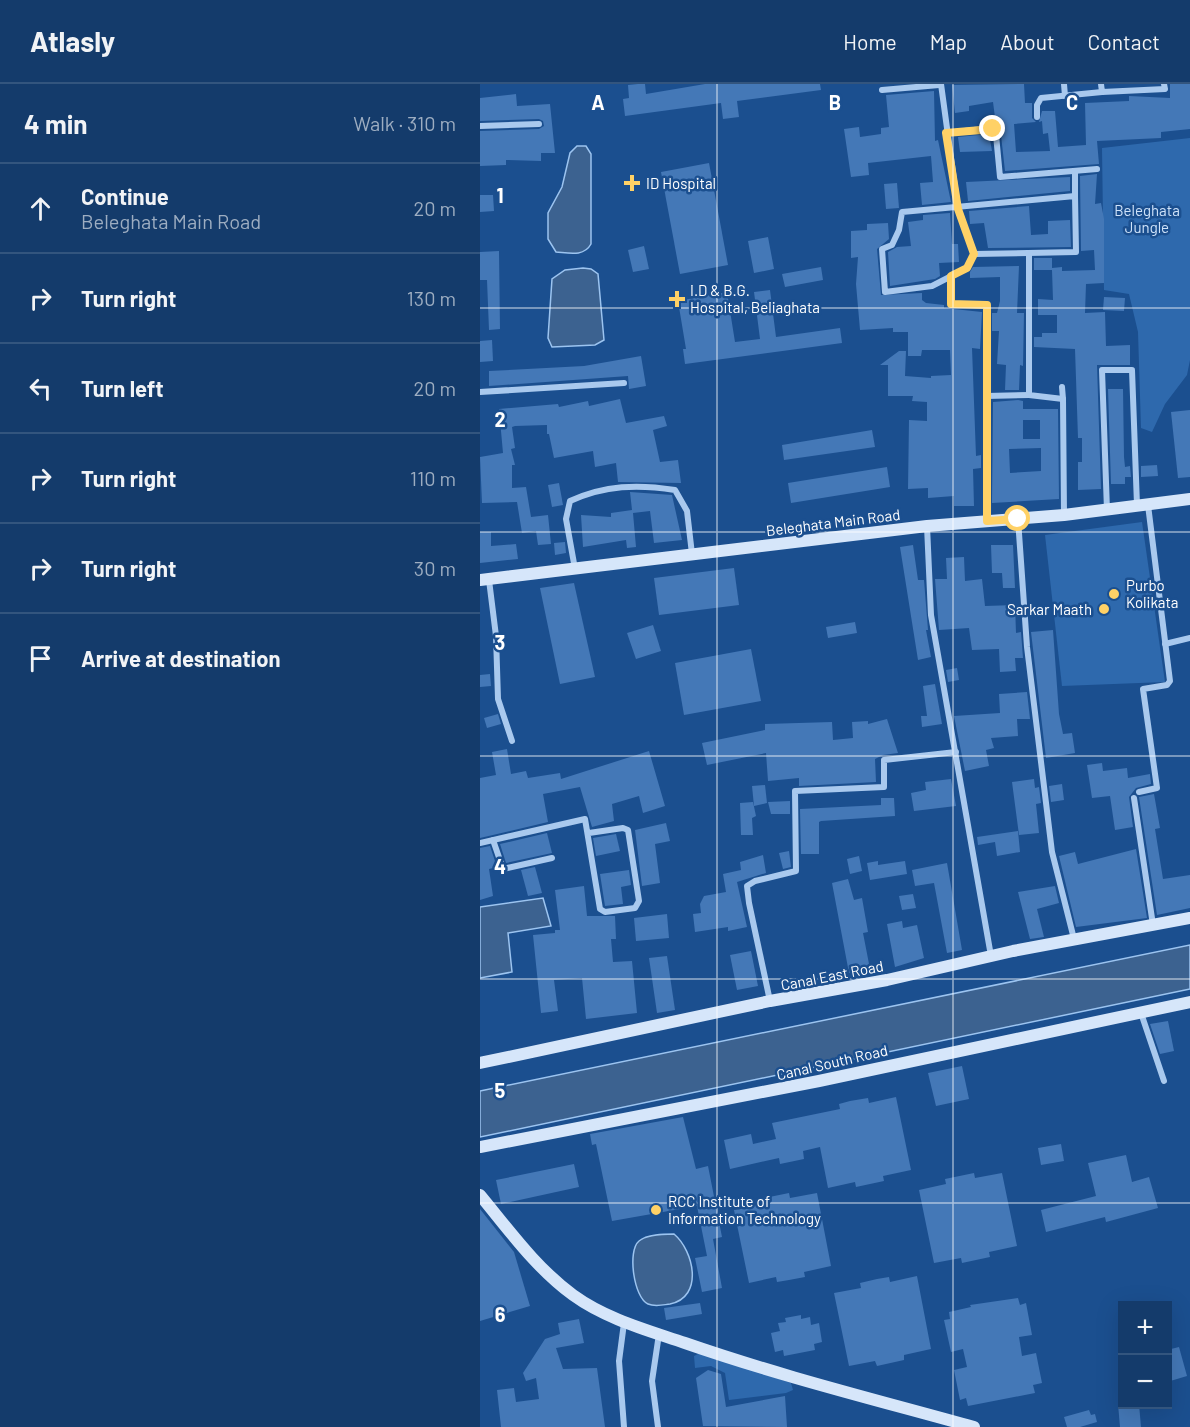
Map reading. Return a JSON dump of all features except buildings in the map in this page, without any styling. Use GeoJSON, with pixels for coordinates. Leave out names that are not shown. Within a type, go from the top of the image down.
{"type":"FeatureCollection","features":[{"type":"Feature","properties":{"kind":"main road","name":"Beleghata Main Road"},"geometry":{"type":"LineString","coordinates":[[484,580],[927,526],[1064,515],[1190,500]]}},
{"type":"Feature","properties":{"kind":"main road","name":"Canal East Road"},"geometry":{"type":"LineString","coordinates":[[480,1063],[770,1001],[887,980],[1074,939],[1190,918]]}},
{"type":"Feature","properties":{"kind":"main road","name":"Canal South Road"},"geometry":{"type":"LineString","coordinates":[[480,1147],[819,1081],[894,1063],[1190,1002]]}},
{"type":"Feature","properties":{"kind":"main road"},"geometry":{"type":"LineString","coordinates":[[480,1195],[534,1259],[559,1284],[575,1296],[624,1323],[747,1364],[974,1427]]}},
{"type":"Feature","properties":{"kind":"street"},"geometry":{"type":"LineString","coordinates":[[1064,84],[1065,96]]}},
{"type":"Feature","properties":{"kind":"street"},"geometry":{"type":"LineString","coordinates":[[1101,84],[1102,92]]}},
{"type":"Feature","properties":{"kind":"street"},"geometry":{"type":"LineString","coordinates":[[1037,117],[1037,105],[1041,98],[1164,89],[1164,84]]}},
{"type":"Feature","properties":{"kind":"street"},"geometry":{"type":"LineString","coordinates":[[882,90],[940,85],[958,209],[974,254],[967,268],[932,286],[885,292],[882,249],[892,245],[899,230],[902,212],[958,209],[1076,196]]}},
{"type":"Feature","properties":{"kind":"street"},"geometry":{"type":"LineString","coordinates":[[480,126],[540,124]]}},
{"type":"Feature","properties":{"kind":"street"},"geometry":{"type":"LineString","coordinates":[[946,133],[992,128],[996,135],[1000,177],[1097,169]]}},
{"type":"Feature","properties":{"kind":"street"},"geometry":{"type":"LineString","coordinates":[[974,254],[1076,252],[1075,171]]}},
{"type":"Feature","properties":{"kind":"street"},"geometry":{"type":"LineString","coordinates":[[1029,253],[1029,395]]}},
{"type":"Feature","properties":{"kind":"street"},"geometry":{"type":"LineString","coordinates":[[951,276],[951,304],[987,305],[987,521]]}},
{"type":"Feature","properties":{"kind":"street"},"geometry":{"type":"LineString","coordinates":[[1107,510],[1102,370],[1132,370],[1142,505],[1170,681],[1167,685],[1143,689],[1157,788],[1139,792]]}},
{"type":"Feature","properties":{"kind":"street"},"geometry":{"type":"LineString","coordinates":[[480,392],[624,383]]}},
{"type":"Feature","properties":{"kind":"street"},"geometry":{"type":"LineString","coordinates":[[1062,387],[1064,515]]}},
{"type":"Feature","properties":{"kind":"street"},"geometry":{"type":"LineString","coordinates":[[986,396],[1029,395],[1063,399]]}},
{"type":"Feature","properties":{"kind":"street"},"geometry":{"type":"LineString","coordinates":[[574,569],[566,519],[570,501],[589,492],[638,484],[675,489],[687,511],[692,554]]}},
{"type":"Feature","properties":{"kind":"street"},"geometry":{"type":"LineString","coordinates":[[1018,519],[1027,647],[1049,828],[1074,939]]}},
{"type":"Feature","properties":{"kind":"street"},"geometry":{"type":"LineString","coordinates":[[927,526],[931,615],[991,956]]}},
{"type":"Feature","properties":{"kind":"street"},"geometry":{"type":"LineString","coordinates":[[484,580],[496,636],[498,699],[512,741]]}},
{"type":"Feature","properties":{"kind":"street"},"geometry":{"type":"LineString","coordinates":[[1165,644],[1190,638]]}},
{"type":"Feature","properties":{"kind":"street"},"geometry":{"type":"LineString","coordinates":[[770,1001],[748,903],[747,886],[755,881],[796,871],[795,791],[884,787],[884,760],[956,752]]}},
{"type":"Feature","properties":{"kind":"street"},"geometry":{"type":"LineString","coordinates":[[1134,798],[1153,925]]}},
{"type":"Feature","properties":{"kind":"street"},"geometry":{"type":"LineString","coordinates":[[480,843],[581,819],[587,823],[600,909],[605,912],[635,908],[639,901],[628,830],[623,828],[589,833]]}},
{"type":"Feature","properties":{"kind":"street"},"geometry":{"type":"LineString","coordinates":[[493,840],[503,869],[552,858]]}},
{"type":"Feature","properties":{"kind":"street"},"geometry":{"type":"LineString","coordinates":[[1142,1013],[1164,1081]]}},
{"type":"Feature","properties":{"kind":"street"},"geometry":{"type":"LineString","coordinates":[[624,1323],[619,1360],[624,1427]]}},
{"type":"Feature","properties":{"kind":"street"},"geometry":{"type":"LineString","coordinates":[[658,1427],[652,1381],[659,1334]]}},
{"type":"Feature","properties":{"kind":"green space","name":"Beleghata Jungle"},"geometry":{"type":"Polygon","coordinates":[[[1190,138],[1190,360],[1187,375],[1165,404],[1152,432],[1141,428],[1138,332],[1129,294],[1104,290],[1102,148],[1190,138]]]}},
{"type":"Feature","properties":{"kind":"green space","name":"Sarkar Maath"},"geometry":{"type":"Polygon","coordinates":[[[1142,522],[1165,682],[1062,686],[1045,535],[1142,522]]]}},
{"type":"Feature","properties":{"kind":"green space"},"geometry":{"type":"Polygon","coordinates":[[[700,1353],[791,1383],[793,1390],[786,1393],[729,1400],[725,1373],[711,1366],[695,1368],[694,1356],[700,1353]]]}},
{"type":"Feature","properties":{"kind":"shaded area"},"geometry":{"type":"Polygon","coordinates":[[[577,146],[586,146],[591,154],[591,244],[580,253],[556,252],[548,239],[548,213],[562,187],[570,153],[577,146]]]}},
{"type":"Feature","properties":{"kind":"shaded area"},"geometry":{"type":"Polygon","coordinates":[[[591,269],[598,274],[604,340],[595,345],[552,347],[548,338],[552,279],[565,270],[591,269]]]}},
{"type":"Feature","properties":{"kind":"shaded area"},"geometry":{"type":"Polygon","coordinates":[[[543,898],[551,926],[508,933],[512,972],[480,978],[480,907],[543,898]]]}},
{"type":"Feature","properties":{"kind":"shaded area"},"geometry":{"type":"Polygon","coordinates":[[[1190,945],[1190,989],[480,1137],[480,1091],[1190,945]]]}},
{"type":"Feature","properties":{"kind":"shaded area"},"geometry":{"type":"Polygon","coordinates":[[[674,1234],[687,1251],[690,1262],[692,1273],[688,1292],[681,1300],[670,1304],[648,1304],[643,1300],[636,1284],[633,1264],[635,1246],[646,1237],[674,1234]]]}},
{"type":"Feature","properties":{"kind":"place","name":"ID Hospital"},"geometry":{"type":"Point","coordinates":[632,183]}},
{"type":"Feature","properties":{"kind":"place","name":"I.D & B.G. Hospital, Beliaghata"},"geometry":{"type":"Point","coordinates":[677,299]}},
{"type":"Feature","properties":{"kind":"place","name":"Purbo Kolikata"},"geometry":{"type":"Point","coordinates":[1114,594]}},
{"type":"Feature","properties":{"kind":"place","name":"Sarkar Maath"},"geometry":{"type":"Point","coordinates":[1104,609]}},
{"type":"Feature","properties":{"kind":"place","name":"RCC Institute of Information Technology"},"geometry":{"type":"Point","coordinates":[656,1210]}},
{"type":"Feature","properties":{"kind":"route"},"geometry":{"type":"LineString","coordinates":[[993,129],[988,127],[946,133],[958,209],[974,254],[967,268],[951,276],[951,304],[987,305],[987,521],[1018,519]]}}]}
